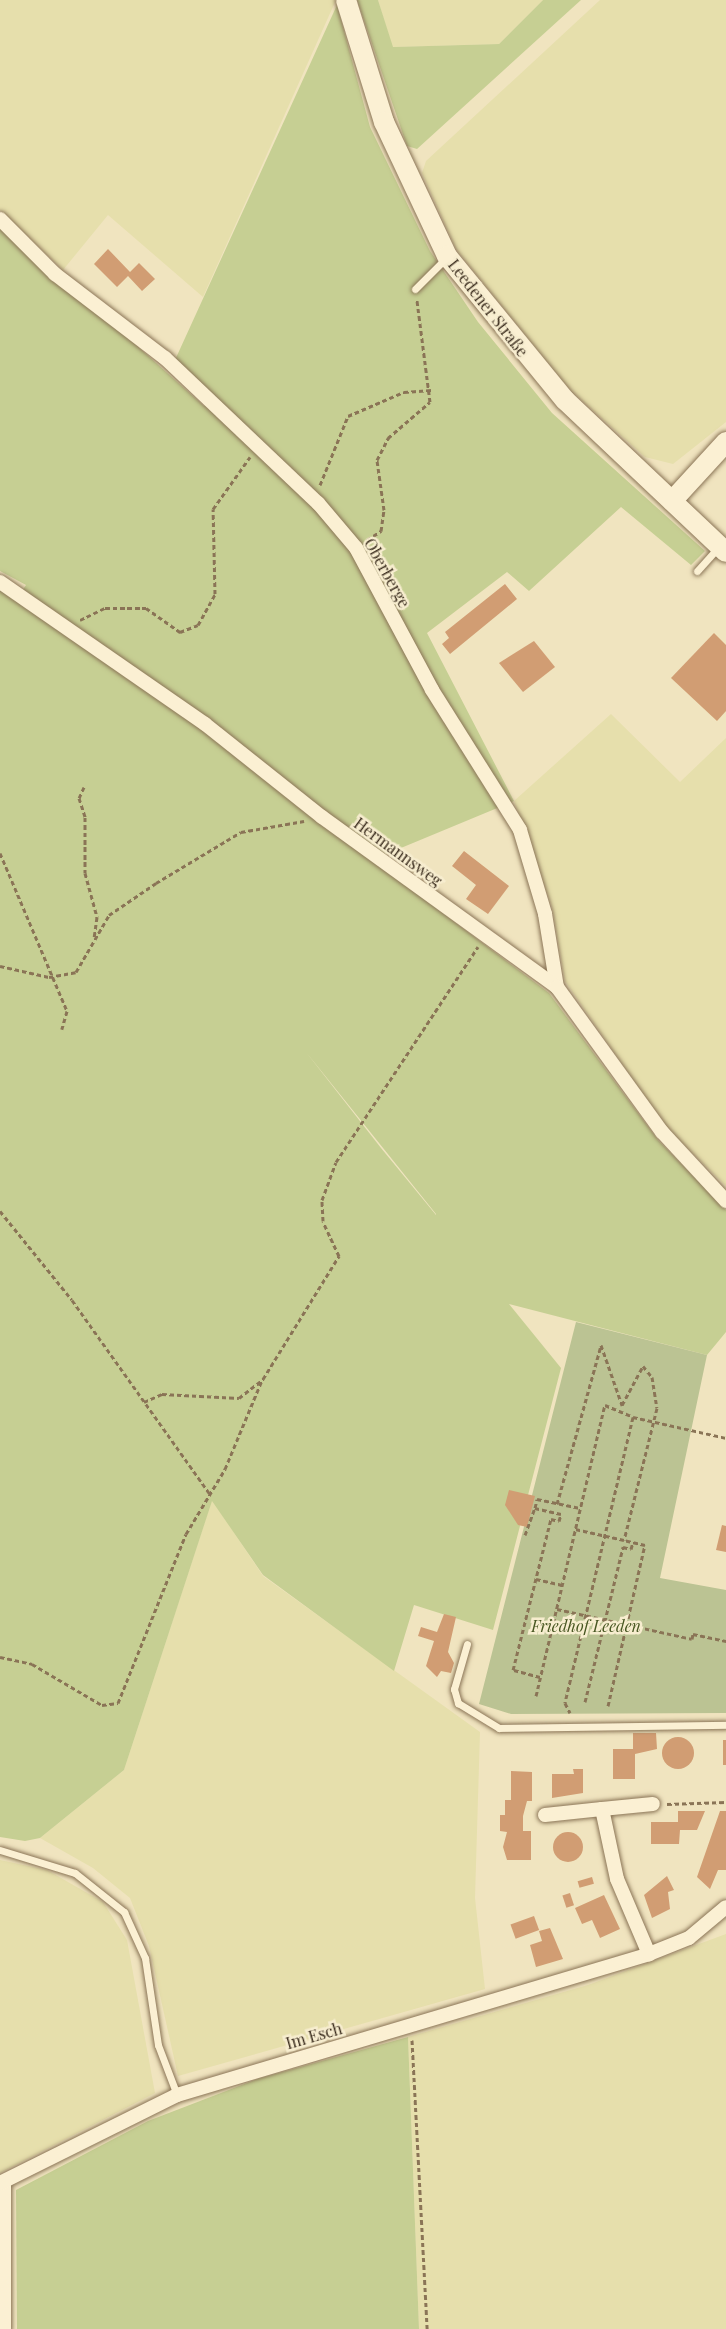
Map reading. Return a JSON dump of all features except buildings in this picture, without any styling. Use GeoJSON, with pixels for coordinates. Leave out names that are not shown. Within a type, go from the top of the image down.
{"type":"FeatureCollection","features":[{"type":"Feature","properties":{"kind":"street","name":"Leedener Straße"},"geometry":{"type":"LineString","coordinates":[[346,0],[384,122],[447,256],[565,400],[723,550]]}},
{"type":"Feature","properties":{"kind":"street","name":"Oberberge"},"geometry":{"type":"LineString","coordinates":[[0,219],[55,274],[165,358],[318,503],[356,548],[432,690],[520,830],[545,914],[557,987]]}},
{"type":"Feature","properties":{"kind":"street"},"geometry":{"type":"LineString","coordinates":[[672,501],[726,442]]}},
{"type":"Feature","properties":{"kind":"street","name":"Hermannsweg"},"geometry":{"type":"LineString","coordinates":[[0,582],[67,626],[205,724],[322,818],[557,987],[662,1132],[726,1200]]}},
{"type":"Feature","properties":{"kind":"street"},"geometry":{"type":"LineString","coordinates":[[546,1815],[653,1804]]}},
{"type":"Feature","properties":{"kind":"street"},"geometry":{"type":"LineString","coordinates":[[602,1809],[617,1879],[649,1954]]}},
{"type":"Feature","properties":{"kind":"street","name":"Im Esch"},"geometry":{"type":"LineString","coordinates":[[2,2183],[177,2095],[649,1954],[689,1938],[726,1907]]}},
{"type":"Feature","properties":{"kind":"street"},"geometry":{"type":"LineString","coordinates":[[2,2183],[4,2329]]}},
{"type":"Feature","properties":{"kind":"lane"},"geometry":{"type":"LineString","coordinates":[[415,289],[447,256]]}},
{"type":"Feature","properties":{"kind":"lane"},"geometry":{"type":"LineString","coordinates":[[697,571],[723,550]]}},
{"type":"Feature","properties":{"kind":"lane"},"geometry":{"type":"LineString","coordinates":[[466,1644],[454,1689],[458,1703],[499,1728],[726,1725]]}},
{"type":"Feature","properties":{"kind":"lane"},"geometry":{"type":"LineString","coordinates":[[0,1850],[75,1873],[124,1912],[145,1958],[158,2045],[177,2095]]}},
{"type":"Feature","properties":{"kind":"path"},"geometry":{"type":"LineString","coordinates":[[356,548],[381,531],[384,510],[377,460],[388,438],[423,411],[432,390],[415,289]]}},
{"type":"Feature","properties":{"kind":"path"},"geometry":{"type":"LineString","coordinates":[[318,503],[321,473],[348,416],[404,392],[432,390]]}},
{"type":"Feature","properties":{"kind":"path"},"geometry":{"type":"LineString","coordinates":[[67,626],[105,608],[146,608],[180,632],[198,625],[215,594],[213,509],[257,445]]}},
{"type":"Feature","properties":{"kind":"path"},"geometry":{"type":"LineString","coordinates":[[84,787],[79,798],[85,817],[85,873],[97,917],[94,941]]}},
{"type":"Feature","properties":{"kind":"path"},"geometry":{"type":"LineString","coordinates":[[0,966],[49,977],[76,972],[109,915],[241,832],[322,818]]}},
{"type":"Feature","properties":{"kind":"path"},"geometry":{"type":"LineString","coordinates":[[0,853],[49,977],[67,1011],[62,1029]]}},
{"type":"Feature","properties":{"kind":"path"},"geometry":{"type":"LineString","coordinates":[[0,1658],[32,1664],[102,1705],[118,1703],[186,1534],[210,1494],[263,1379],[339,1256],[323,1221],[322,1200],[336,1162],[485,935]]}},
{"type":"Feature","properties":{"kind":"path"},"geometry":{"type":"LineString","coordinates":[[0,1211],[23,1234],[210,1494]]}},
{"type":"Feature","properties":{"kind":"path"},"geometry":{"type":"LineString","coordinates":[[557,1504],[601,1345],[622,1406]]}},
{"type":"Feature","properties":{"kind":"path"},"geometry":{"type":"LineString","coordinates":[[620,1411],[643,1366],[647,1368],[658,1398],[624,1540]]}},
{"type":"Feature","properties":{"kind":"path"},"geometry":{"type":"LineString","coordinates":[[144,1402],[162,1395],[239,1398],[263,1379]]}},
{"type":"Feature","properties":{"kind":"path"},"geometry":{"type":"LineString","coordinates":[[536,1696],[605,1405],[633,1417],[726,1438]]}},
{"type":"Feature","properties":{"kind":"path"},"geometry":{"type":"LineString","coordinates":[[570,1713],[565,1703],[633,1417]]}},
{"type":"Feature","properties":{"kind":"path"},"geometry":{"type":"LineString","coordinates":[[525,1535],[537,1499],[580,1508]]}},
{"type":"Feature","properties":{"kind":"path"},"geometry":{"type":"LineString","coordinates":[[535,1508],[561,1514],[559,1521],[551,1519],[513,1670],[540,1677]]}},
{"type":"Feature","properties":{"kind":"path"},"geometry":{"type":"LineString","coordinates":[[576,1529],[645,1545],[608,1706]]}},
{"type":"Feature","properties":{"kind":"path"},"geometry":{"type":"LineString","coordinates":[[585,1702],[623,1547],[631,1549],[633,1542]]}},
{"type":"Feature","properties":{"kind":"path"},"geometry":{"type":"LineString","coordinates":[[536,1579],[562,1585]]}},
{"type":"Feature","properties":{"kind":"path"},"geometry":{"type":"LineString","coordinates":[[556,1609],[627,1625],[726,1641]]}},
{"type":"Feature","properties":{"kind":"path"},"geometry":{"type":"LineString","coordinates":[[653,1804],[726,1802]]}},
{"type":"Feature","properties":{"kind":"path"},"geometry":{"type":"LineString","coordinates":[[411,2026],[427,2329]]}},
{"type":"Feature","properties":{"kind":"shaded area"},"geometry":{"type":"Polygon","coordinates":[[[0,0],[336,0],[203,297],[108,215],[63,270],[0,210],[0,0]]]}},
{"type":"Feature","properties":{"kind":"shaded area"},"geometry":{"type":"Polygon","coordinates":[[[378,0],[543,0],[499,44],[392,47],[378,0]]]}},
{"type":"Feature","properties":{"kind":"shaded area"},"geometry":{"type":"Polygon","coordinates":[[[600,0],[726,0],[726,422],[673,464],[645,457],[569,389],[456,249],[422,173],[426,161],[600,0]]]}},
{"type":"Feature","properties":{"kind":"shaded area"},"geometry":{"type":"Polygon","coordinates":[[[611,714],[680,782],[726,738],[726,1186],[664,1125],[565,981],[552,907],[514,801],[611,714]]]}},
{"type":"Feature","properties":{"kind":"shaded area"},"geometry":{"type":"Polygon","coordinates":[[[212,1500],[263,1576],[480,1732],[475,1898],[485,1989],[178,2076],[149,1946],[130,1898],[93,1868],[40,1838],[124,1770],[212,1500]]]}},
{"type":"Feature","properties":{"kind":"shaded area"},"geometry":{"type":"Polygon","coordinates":[[[0,1860],[47,1870],[103,1902],[127,1940],[155,2093],[0,2173],[0,1860]]]}},
{"type":"Feature","properties":{"kind":"shaded area"},"geometry":{"type":"Polygon","coordinates":[[[726,1934],[726,2329],[419,2329],[408,2037],[588,1985],[726,1934]]]}},
{"type":"Feature","properties":{"kind":"green space"},"geometry":{"type":"Polygon","coordinates":[[[357,0],[378,0],[393,47],[499,44],[543,0],[581,0],[417,149],[407,146],[357,0]]]}},
{"type":"Feature","properties":{"kind":"green space"},"geometry":{"type":"Polygon","coordinates":[[[337,5],[370,127],[430,251],[478,322],[552,413],[705,551],[691,565],[621,507],[529,591],[507,572],[427,633],[514,801],[372,860],[549,993],[658,1140],[726,1210],[726,1332],[707,1355],[509,1304],[561,1368],[493,1630],[414,1605],[394,1671],[263,1575],[212,1501],[124,1770],[40,1838],[25,1841],[0,1837],[0,588],[18,597],[26,585],[0,571],[0,223],[204,406],[214,397],[175,360],[337,5]],[[306,1052],[381,1148],[436,1214],[306,1052]]]}},
{"type":"Feature","properties":{"kind":"green space","name":"Friedhof Leeden"},"geometry":{"type":"Polygon","coordinates":[[[576,1322],[707,1355],[660,1578],[726,1590],[726,1713],[511,1714],[479,1704],[576,1322]]]}},
{"type":"Feature","properties":{"kind":"green space"},"geometry":{"type":"Polygon","coordinates":[[[408,2037],[419,2329],[17,2329],[16,2190],[148,2121],[257,2079],[408,2037]]]}}]}
